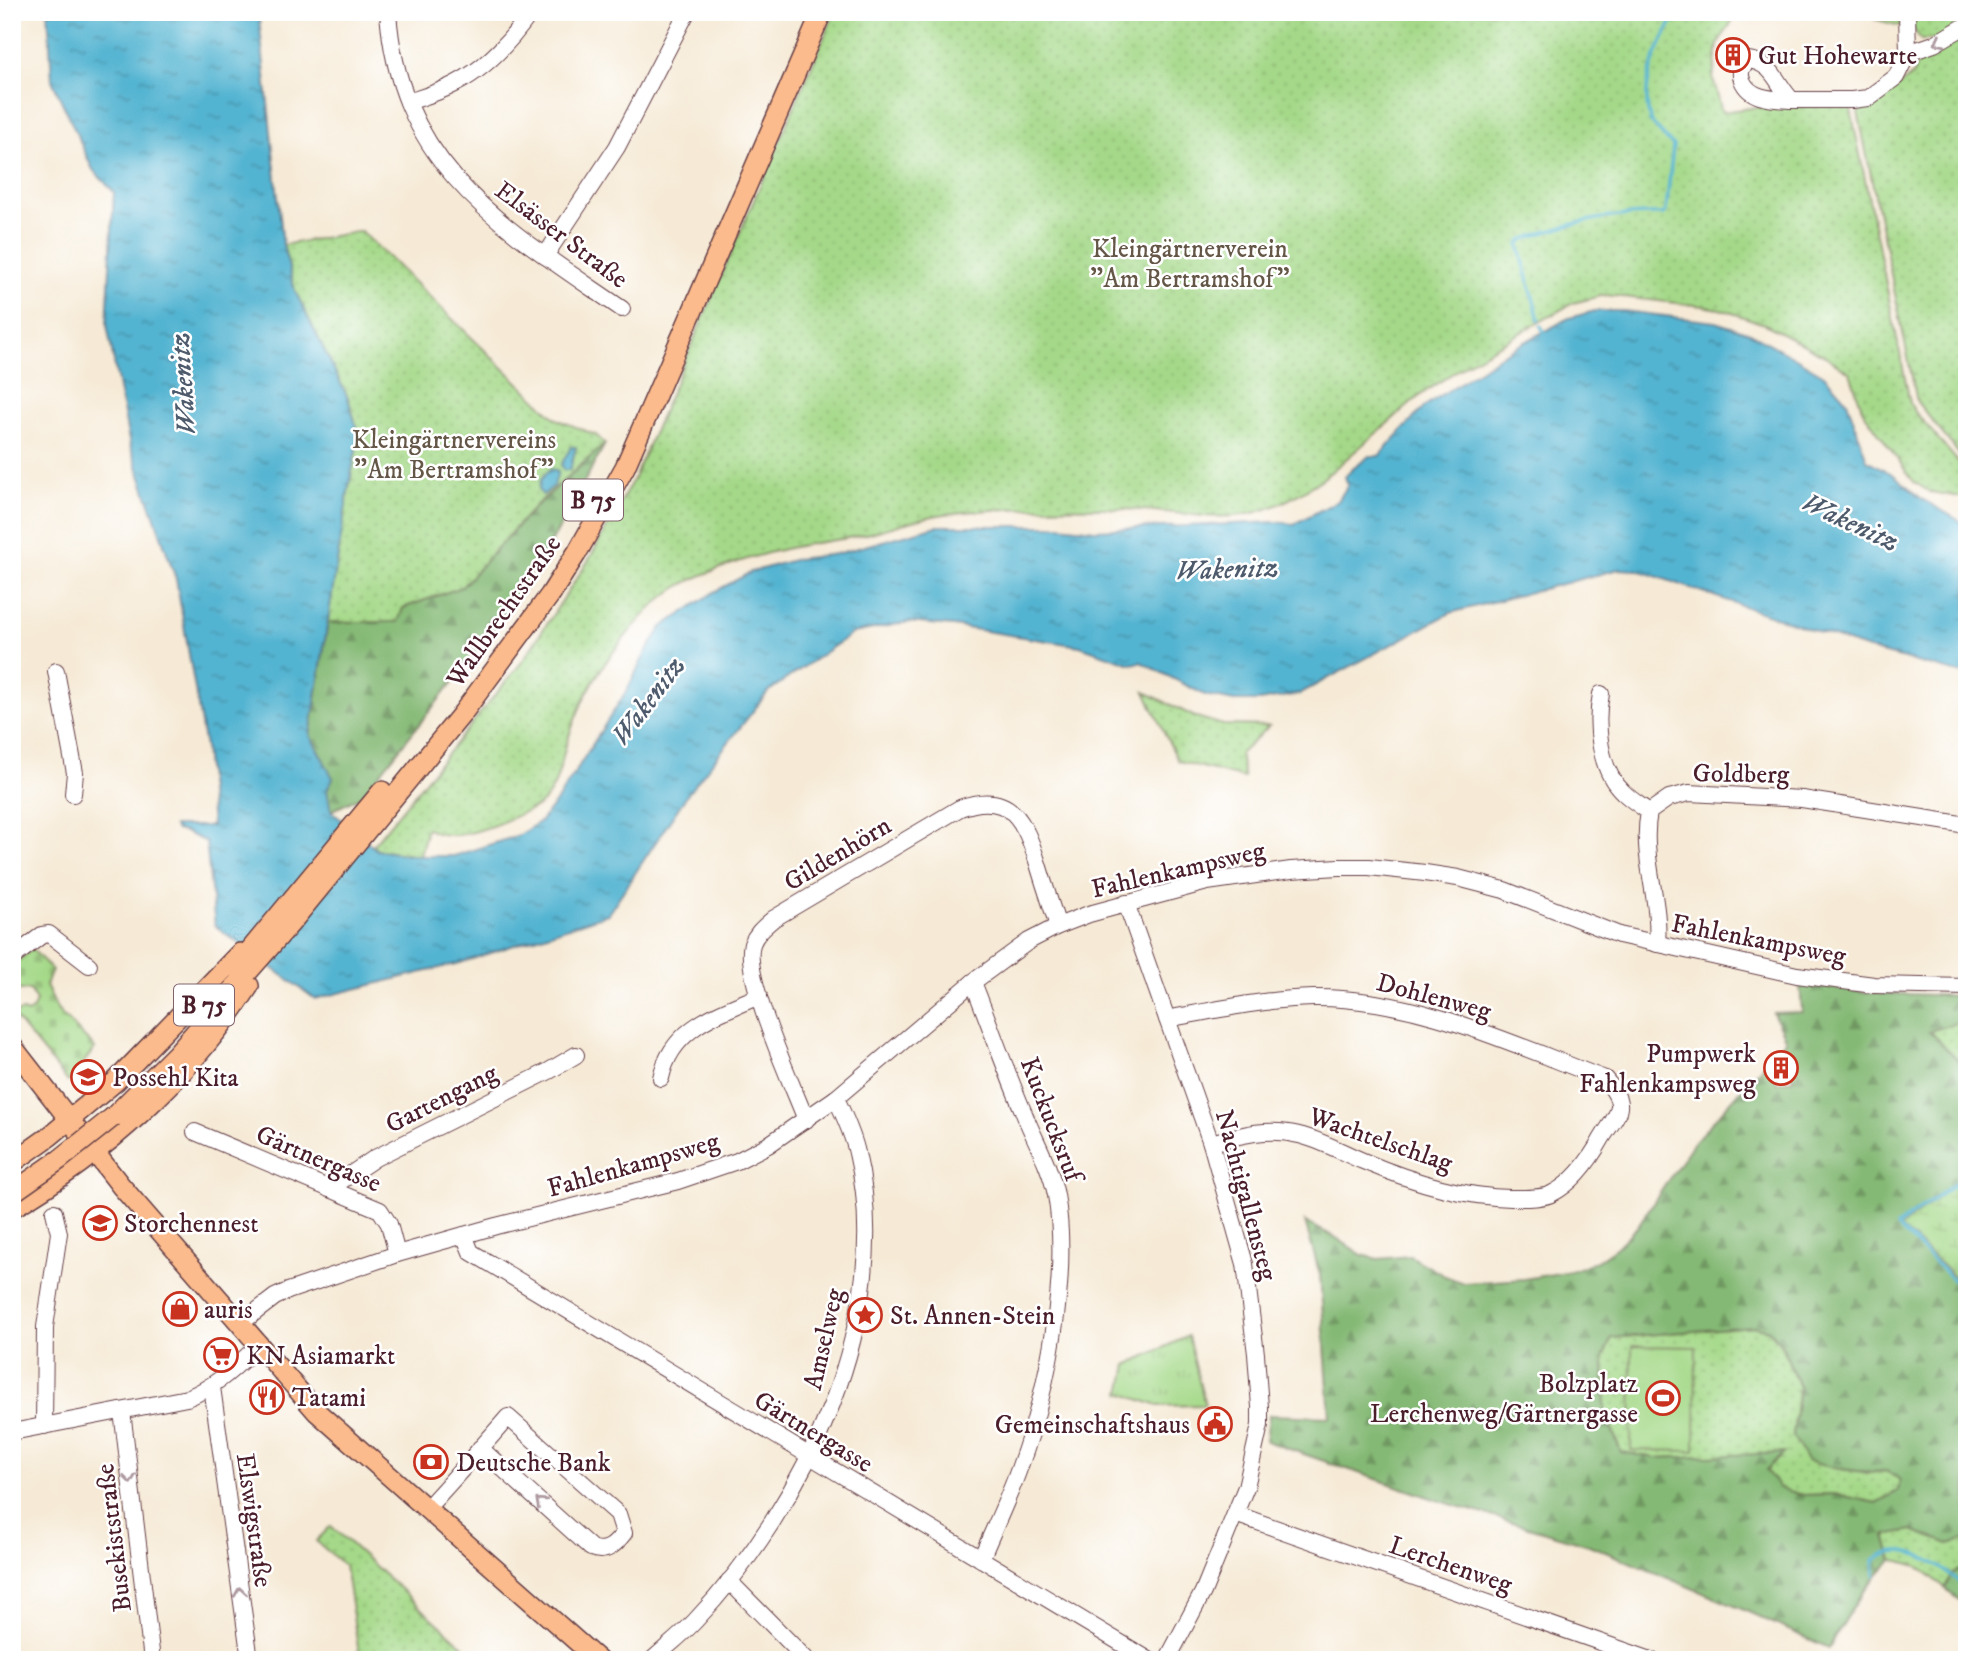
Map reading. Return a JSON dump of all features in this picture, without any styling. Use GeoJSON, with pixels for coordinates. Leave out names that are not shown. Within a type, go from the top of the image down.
{"type":"FeatureCollection","features":[{"type":"Feature","properties":{"kind":"main road","name":"Wallbrechtstraße"},"geometry":{"type":"LineString","coordinates":[[412,765],[532,599],[567,545],[614,462],[808,12]]}},
{"type":"Feature","properties":{"kind":"main road","name":"Wallbrechtstraße"},"geometry":{"type":"LineString","coordinates":[[107,1115],[284,919],[412,765],[479,692],[550,595],[625,467],[822,12]]}},
{"type":"Feature","properties":{"kind":"main road"},"geometry":{"type":"LineString","coordinates":[[12,1163],[71,1119],[107,1115],[189,1063],[230,1016],[284,919]]}},
{"type":"Feature","properties":{"kind":"main road"},"geometry":{"type":"LineString","coordinates":[[12,1046],[121,1186],[317,1412],[598,1660]]}},
{"type":"Feature","properties":{"kind":"main road"},"geometry":{"type":"LineString","coordinates":[[12,1208],[96,1152],[107,1115]]}},
{"type":"Feature","properties":{"kind":"main road","name":"B 75"},"geometry":{"type":"LineString","coordinates":[[12,1179],[107,1115]]}},
{"type":"Feature","properties":{"kind":"main road","name":"B 75"},"geometry":{"type":"LineString","coordinates":[[12,1193],[59,1160],[107,1115]]}},
{"type":"Feature","properties":{"kind":"street","name":"Elsässer Straße"},"geometry":{"type":"LineString","coordinates":[[388,12],[394,59],[408,102],[434,154],[469,194],[498,221],[621,309]]}},
{"type":"Feature","properties":{"kind":"street"},"geometry":{"type":"LineString","coordinates":[[408,102],[454,85],[479,69],[514,37],[531,12]]}},
{"type":"Feature","properties":{"kind":"street"},"geometry":{"type":"LineString","coordinates":[[545,256],[617,146],[687,12]]}},
{"type":"Feature","properties":{"kind":"street"},"geometry":{"type":"LineString","coordinates":[[1792,100],[1868,98],[1896,77],[1908,53],[1907,12]]}},
{"type":"Feature","properties":{"kind":"street"},"geometry":{"type":"LineString","coordinates":[[1908,53],[1934,44],[1967,25]]}},
{"type":"Feature","properties":{"kind":"street"},"geometry":{"type":"LineString","coordinates":[[56,671],[75,773],[73,794]]}},
{"type":"Feature","properties":{"kind":"street"},"geometry":{"type":"LineString","coordinates":[[1601,694],[1597,716],[1600,743],[1608,770],[1621,791],[1650,812],[1646,829],[1659,925],[1657,944]]}},
{"type":"Feature","properties":{"kind":"street","name":"Goldberg"},"geometry":{"type":"LineString","coordinates":[[1650,812],[1669,798],[1689,793],[1802,799],[1967,825]]}},
{"type":"Feature","properties":{"kind":"street","name":"Gildenhörn"},"geometry":{"type":"LineString","coordinates":[[806,1120],[759,996],[751,965],[752,946],[758,932],[773,919],[833,886],[932,824],[973,803],[988,802],[1003,806],[1018,816],[1024,824],[1058,926]]}},
{"type":"Feature","properties":{"kind":"street","name":"Fahlenkampsweg"},"geometry":{"type":"LineString","coordinates":[[241,1323],[265,1304],[288,1291],[397,1254],[677,1181],[737,1161],[768,1145],[836,1098],[973,982],[1029,941],[1058,926],[1126,903],[1207,882],[1339,867],[1369,867],[1458,878],[1504,890],[1587,925],[1657,944],[1797,975],[1874,985],[1967,987]]}},
{"type":"Feature","properties":{"kind":"street","name":"Nachtigallensteg"},"geometry":{"type":"LineString","coordinates":[[1126,903],[1211,1143],[1245,1264],[1260,1407],[1255,1454],[1235,1514],[1203,1592],[1167,1660]]}},
{"type":"Feature","properties":{"kind":"street"},"geometry":{"type":"LineString","coordinates":[[12,958],[41,934],[49,933],[89,965]]}},
{"type":"Feature","properties":{"kind":"street","name":"Kuckucksruf"},"geometry":{"type":"LineString","coordinates":[[973,982],[1049,1170],[1059,1217],[1060,1267],[1053,1333],[1035,1423],[1020,1468],[981,1559]]}},
{"type":"Feature","properties":{"kind":"street"},"geometry":{"type":"LineString","coordinates":[[660,1078],[664,1062],[688,1031],[709,1017],[759,996]]}},
{"type":"Feature","properties":{"kind":"street","name":"Dohlenweg"},"geometry":{"type":"LineString","coordinates":[[1167,1019],[1253,1002],[1316,998],[1381,1003],[1448,1021],[1605,1079],[1618,1094],[1620,1110]]}},
{"type":"Feature","properties":{"kind":"street","name":"Gartengang"},"geometry":{"type":"LineString","coordinates":[[329,1189],[375,1158],[550,1071],[576,1055]]}},
{"type":"Feature","properties":{"kind":"street","name":"Amselweg"},"geometry":{"type":"LineString","coordinates":[[652,1660],[694,1622],[771,1527],[830,1413],[846,1368],[856,1324],[865,1251],[865,1198],[851,1131],[836,1098]]}},
{"type":"Feature","properties":{"kind":"street","name":"Wachtelschlag"},"geometry":{"type":"LineString","coordinates":[[1211,1143],[1265,1130],[1300,1135],[1391,1173],[1443,1189],[1487,1198],[1522,1198],[1551,1195],[1571,1180],[1597,1147],[1620,1110]]}},
{"type":"Feature","properties":{"kind":"street","name":"Gärtnergasse"},"geometry":{"type":"LineString","coordinates":[[195,1132],[380,1210],[388,1224],[397,1254]]}},
{"type":"Feature","properties":{"kind":"street"},"geometry":{"type":"LineString","coordinates":[[44,1426],[45,1327],[59,1233],[54,1212]]}},
{"type":"Feature","properties":{"kind":"street","name":"Gärtnergasse"},"geometry":{"type":"LineString","coordinates":[[464,1235],[471,1252],[1149,1660]]}},
{"type":"Feature","properties":{"kind":"street"},"geometry":{"type":"LineString","coordinates":[[12,1432],[187,1398],[212,1387],[260,1345]]}},
{"type":"Feature","properties":{"kind":"street","name":"Elswigstraße"},"geometry":{"type":"LineString","coordinates":[[212,1387],[250,1660]]}},
{"type":"Feature","properties":{"kind":"street","name":"Busekiststraße"},"geometry":{"type":"LineString","coordinates":[[122,1411],[152,1660]]}},
{"type":"Feature","properties":{"kind":"street"},"geometry":{"type":"LineString","coordinates":[[426,1509],[480,1448],[508,1417],[618,1514],[624,1533],[608,1549],[598,1551],[591,1548],[480,1448]]}},
{"type":"Feature","properties":{"kind":"street","name":"Lerchenweg"},"geometry":{"type":"LineString","coordinates":[[1235,1514],[1604,1652],[1651,1660]]}},
{"type":"Feature","properties":{"kind":"street"},"geometry":{"type":"LineString","coordinates":[[729,1581],[807,1660]]}},
{"type":"Feature","properties":{"kind":"green space","name":"Kleingärtnerverein \"Am Bertramshof\""},"geometry":{"type":"Polygon","coordinates":[[[835,12],[1740,12],[1718,44],[1713,78],[1722,112],[1766,106],[1850,105],[1910,403],[1967,472],[1967,498],[1930,492],[1914,482],[1863,411],[1850,373],[1827,357],[1767,325],[1724,310],[1605,295],[1573,303],[1469,362],[1422,394],[1325,477],[1288,500],[1258,512],[1235,516],[1208,516],[1142,510],[1068,508],[945,514],[857,536],[767,554],[689,581],[653,606],[605,664],[579,711],[554,786],[545,800],[538,806],[498,824],[467,833],[438,834],[427,828],[420,856],[377,850],[372,846],[522,662],[590,558],[635,476],[835,12]]]}},
{"type":"Feature","properties":{"kind":"green space"},"geometry":{"type":"Polygon","coordinates":[[[1874,12],[1903,12],[1904,27],[1874,19],[1874,12]]]}},
{"type":"Feature","properties":{"kind":"green space"},"geometry":{"type":"Polygon","coordinates":[[[1911,12],[1967,12],[1967,20],[1938,40],[1921,40],[1912,27],[1911,12]]]}},
{"type":"Feature","properties":{"kind":"green space"},"geometry":{"type":"Polygon","coordinates":[[[1967,29],[1967,464],[1917,402],[1858,112],[1876,104],[1913,75],[1917,64],[1967,29]]]}},
{"type":"Feature","properties":{"kind":"green space","name":"Kleingärtnervereins \"Am Bertramshof\""},"geometry":{"type":"Polygon","coordinates":[[[361,231],[556,419],[596,435],[605,444],[535,506],[462,587],[403,608],[398,622],[328,622],[334,564],[359,435],[348,398],[295,291],[283,245],[361,231]]]}},
{"type":"Feature","properties":{"kind":"green space"},"geometry":{"type":"Polygon","coordinates":[[[605,444],[555,536],[484,643],[362,796],[331,811],[310,735],[328,622],[398,622],[403,608],[462,587],[535,507],[605,444]]]}},
{"type":"Feature","properties":{"kind":"green space"},"geometry":{"type":"Polygon","coordinates":[[[1145,692],[1193,716],[1223,725],[1269,726],[1240,754],[1244,778],[1178,761],[1145,692]]]}},
{"type":"Feature","properties":{"kind":"green space"},"geometry":{"type":"Polygon","coordinates":[[[32,949],[52,970],[46,986],[58,1011],[95,1048],[68,1082],[12,1014],[12,1010],[15,1013],[28,1013],[36,1001],[30,990],[16,990],[12,993],[12,966],[32,949]]]}},
{"type":"Feature","properties":{"kind":"green space"},"geometry":{"type":"Polygon","coordinates":[[[1800,984],[1873,993],[1967,996],[1967,1020],[1929,1031],[1967,1069],[1967,1175],[1900,1227],[1967,1288],[1967,1539],[1949,1544],[1912,1530],[1885,1535],[1892,1560],[1865,1590],[1829,1648],[1589,1545],[1440,1501],[1266,1441],[1269,1415],[1330,1417],[1320,1275],[1305,1222],[1362,1255],[1378,1259],[1410,1256],[1445,1276],[1464,1283],[1524,1279],[1571,1271],[1597,1261],[1617,1247],[1637,1227],[1694,1142],[1786,1040],[1773,1013],[1802,1012],[1800,984]],[[1788,1057],[1771,1062],[1777,1083],[1793,1079],[1788,1057]],[[1752,1326],[1612,1338],[1604,1355],[1605,1411],[1621,1452],[1655,1458],[1784,1453],[1766,1470],[1779,1488],[1803,1495],[1834,1494],[1876,1503],[1898,1491],[1900,1480],[1888,1471],[1847,1470],[1807,1461],[1793,1436],[1799,1387],[1781,1343],[1769,1330],[1752,1326]]]}},
{"type":"Feature","properties":{"kind":"green space"},"geometry":{"type":"Polygon","coordinates":[[[1967,1020],[1967,1069],[1929,1031],[1967,1020]]]}},
{"type":"Feature","properties":{"kind":"green space"},"geometry":{"type":"Polygon","coordinates":[[[1967,1175],[1967,1288],[1900,1227],[1967,1175]]]}},
{"type":"Feature","properties":{"kind":"green space"},"geometry":{"type":"Polygon","coordinates":[[[1752,1326],[1769,1330],[1781,1343],[1799,1387],[1793,1436],[1832,1468],[1870,1473],[1888,1471],[1900,1480],[1898,1491],[1876,1503],[1834,1494],[1802,1495],[1779,1488],[1765,1470],[1783,1454],[1655,1458],[1621,1452],[1605,1411],[1604,1355],[1612,1338],[1752,1326]]]}},
{"type":"Feature","properties":{"kind":"green space"},"geometry":{"type":"Polygon","coordinates":[[[1188,1336],[1205,1405],[1158,1406],[1121,1393],[1127,1365],[1188,1336]]]}},
{"type":"Feature","properties":{"kind":"green space","name":"Bolzplatz Lerchenweg/Gärtnergasse"},"geometry":{"type":"Polygon","coordinates":[[[1632,1346],[1696,1347],[1695,1451],[1631,1450],[1632,1346]]]}},
{"type":"Feature","properties":{"kind":"green space"},"geometry":{"type":"Polygon","coordinates":[[[331,1526],[474,1656],[470,1660],[360,1660],[345,1566],[316,1541],[331,1526]]]}},
{"type":"Feature","properties":{"kind":"green space"},"geometry":{"type":"Polygon","coordinates":[[[1912,1530],[1949,1544],[1967,1539],[1967,1566],[1951,1574],[1945,1589],[1921,1569],[1892,1560],[1885,1535],[1912,1530]]]}},
{"type":"Feature","properties":{"kind":"green space"},"geometry":{"type":"Polygon","coordinates":[[[1967,1566],[1967,1614],[1961,1602],[1945,1589],[1951,1574],[1967,1566]]]}},
{"type":"Feature","properties":{"kind":"water","name":"Wakenitz"},"geometry":{"type":"Polygon","coordinates":[[[48,12],[260,12],[283,245],[295,291],[348,398],[359,435],[310,735],[333,778],[327,790],[331,811],[377,850],[415,856],[454,856],[517,836],[541,821],[558,799],[627,690],[662,627],[714,592],[751,572],[797,559],[836,554],[937,526],[1060,526],[1095,530],[1277,522],[1294,524],[1338,501],[1348,485],[1345,477],[1347,474],[1369,456],[1379,456],[1425,406],[1505,353],[1569,318],[1595,311],[1623,311],[1715,322],[1750,333],[1824,375],[1847,401],[1867,460],[1894,475],[1922,499],[1967,525],[1967,675],[1877,652],[1638,570],[1619,569],[1450,613],[1299,694],[1259,701],[1234,701],[1205,695],[1141,662],[1131,664],[1080,646],[953,626],[908,622],[853,633],[769,691],[689,792],[608,914],[460,963],[315,999],[215,926],[206,842],[175,830],[174,826],[212,826],[205,747],[176,579],[130,446],[107,325],[114,192],[93,170],[52,80],[48,12]]]}},
{"type":"Feature","properties":{"kind":"water"},"geometry":{"type":"Polygon","coordinates":[[[571,447],[576,447],[570,470],[564,470],[561,465],[571,447]]]}},
{"type":"Feature","properties":{"kind":"water"},"geometry":{"type":"Polygon","coordinates":[[[552,469],[558,472],[554,486],[543,495],[539,491],[541,481],[552,469]]]}},
{"type":"Feature","properties":{"kind":"waterway"},"geometry":{"type":"LineString","coordinates":[[1650,119],[1647,105],[1649,78],[1658,51],[1677,12]]}},
{"type":"Feature","properties":{"kind":"waterway"},"geometry":{"type":"LineString","coordinates":[[1550,231],[1605,218],[1663,214],[1666,211],[1673,146],[1650,121]]}},
{"type":"Feature","properties":{"kind":"waterway"},"geometry":{"type":"LineString","coordinates":[[1529,282],[1519,245],[1522,240],[1548,231]]}},
{"type":"Feature","properties":{"kind":"waterway"},"geometry":{"type":"LineString","coordinates":[[1530,286],[1539,320]]}},
{"type":"Feature","properties":{"kind":"waterway"},"geometry":{"type":"LineString","coordinates":[[1541,326],[1544,332]]}},
{"type":"Feature","properties":{"kind":"waterway"},"geometry":{"type":"LineString","coordinates":[[1967,1175],[1897,1226],[1967,1293]]}},
{"type":"Feature","properties":{"kind":"waterway"},"geometry":{"type":"LineString","coordinates":[[1875,1575],[1874,1560],[1885,1553],[1909,1552],[1932,1562],[1963,1585]]}},
{"type":"Feature","properties":{"kind":"place","name":"Gut Hohewarte"},"geometry":{"type":"Point","coordinates":[1733,55]}},
{"type":"Feature","properties":{"kind":"place","name":"Pumpwerk Fahlenkampsweg"},"geometry":{"type":"Point","coordinates":[1781,1068]}},
{"type":"Feature","properties":{"kind":"place","name":"Possehl Kita"},"geometry":{"type":"Point","coordinates":[88,1077]}},
{"type":"Feature","properties":{"kind":"place","name":"Storchennest"},"geometry":{"type":"Point","coordinates":[100,1223]}},
{"type":"Feature","properties":{"kind":"place","name":"auris"},"geometry":{"type":"Point","coordinates":[180,1309]}},
{"type":"Feature","properties":{"kind":"place","name":"St. Annen-Stein"},"geometry":{"type":"Point","coordinates":[865,1315]}},
{"type":"Feature","properties":{"kind":"place","name":"KN Asiamarkt"},"geometry":{"type":"Point","coordinates":[221,1355]}},
{"type":"Feature","properties":{"kind":"place","name":"Tatami"},"geometry":{"type":"Point","coordinates":[267,1397]}},
{"type":"Feature","properties":{"kind":"place","name":"Bolzplatz Lerchenweg/Gärtnergasse"},"geometry":{"type":"Point","coordinates":[1663,1398]}},
{"type":"Feature","properties":{"kind":"place","name":"Gemeinschaftshaus"},"geometry":{"type":"Point","coordinates":[1215,1424]}},
{"type":"Feature","properties":{"kind":"place","name":"Deutsche Bank"},"geometry":{"type":"Point","coordinates":[431,1462]}}]}
